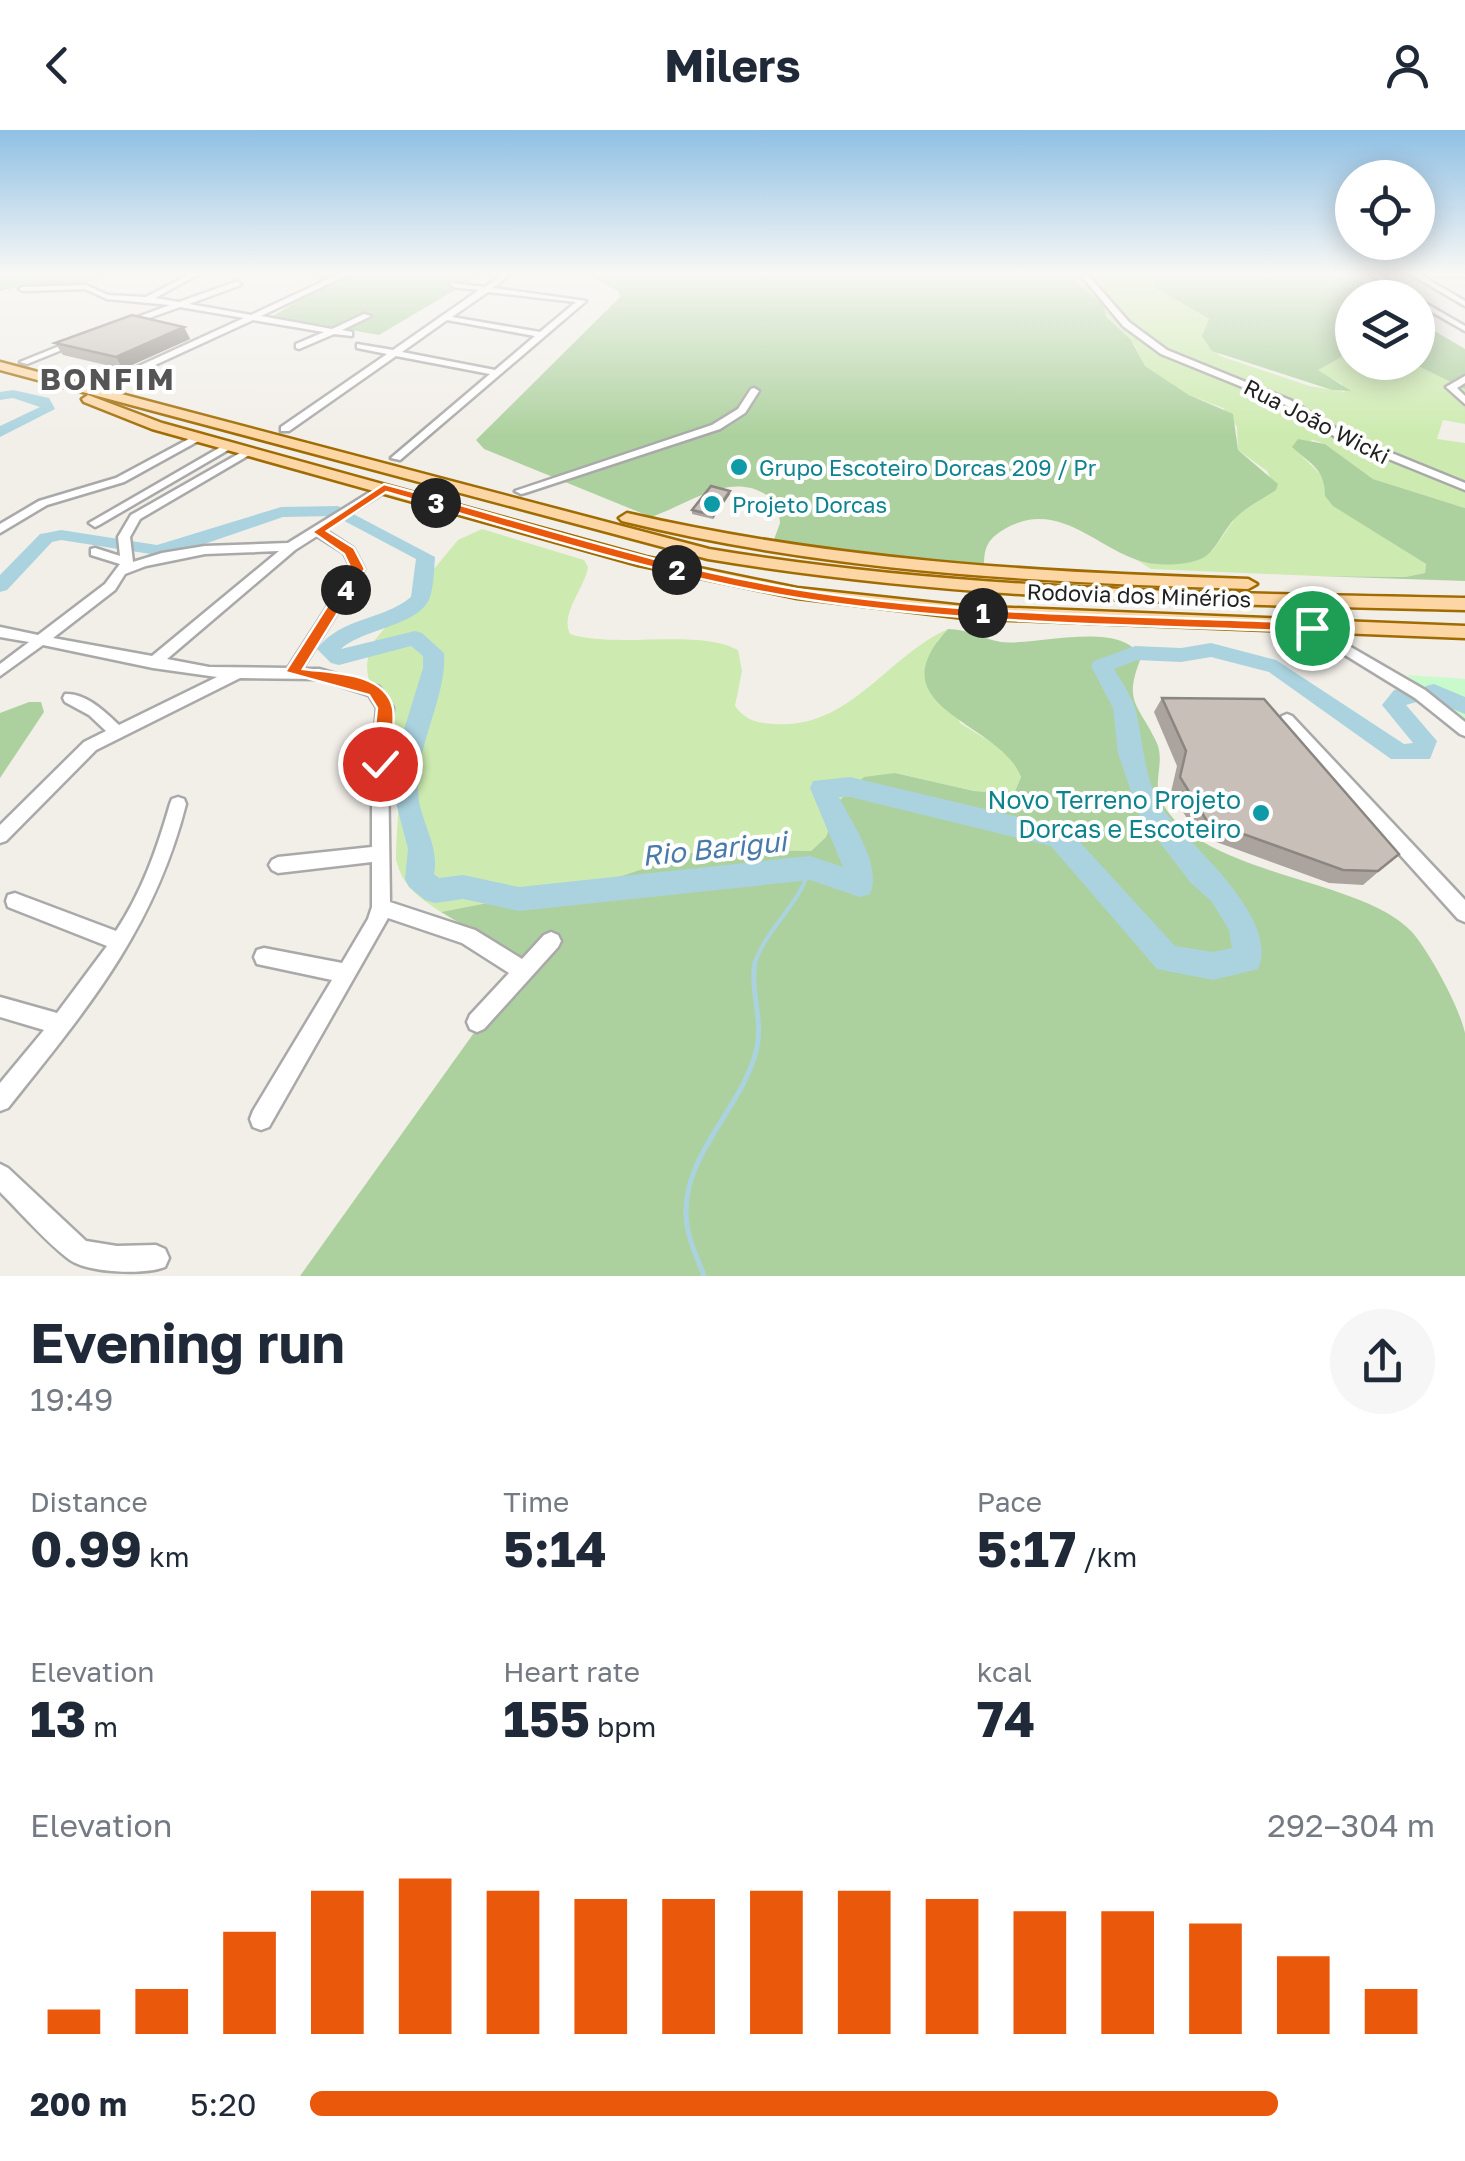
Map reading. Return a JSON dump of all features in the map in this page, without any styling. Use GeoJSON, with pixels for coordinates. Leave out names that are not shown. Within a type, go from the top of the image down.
{"type":"FeatureCollection","features":[{"type":"Feature","properties":{"kind":"main road"},"geometry":{"type":"LineString","coordinates":[[0,358],[722,542],[820,558],[990,575],[1465,591]]}},
{"type":"Feature","properties":{"kind":"main road","name":"Rodovia dos Minérios"},"geometry":{"type":"LineString","coordinates":[[0,366],[708,554],[797,571],[918,584],[1465,617]]}},
{"type":"Feature","properties":{"kind":"main road","name":"Rodovia dos Minérios"},"geometry":{"type":"LineString","coordinates":[[0,379],[86,398],[700,561],[798,582],[1060,604],[1465,617]]}},
{"type":"Feature","properties":{"kind":"main road"},"geometry":{"type":"LineString","coordinates":[[86,398],[198,437],[644,561],[797,593],[964,612],[1312,628],[1465,617]]}},
{"type":"Feature","properties":{"kind":"main road"},"geometry":{"type":"LineString","coordinates":[[820,558],[918,584]]}},
{"type":"Feature","properties":{"kind":"street"},"geometry":{"type":"LineString","coordinates":[[111,330],[118,327]]}},
{"type":"Feature","properties":{"kind":"street"},"geometry":{"type":"LineString","coordinates":[[107,384],[230,327]]}},
{"type":"Feature","properties":{"kind":"street"},"geometry":{"type":"LineString","coordinates":[[313,327],[349,334]]}},
{"type":"Feature","properties":{"kind":"street"},"geometry":{"type":"LineString","coordinates":[[299,346],[343,327]]}},
{"type":"Feature","properties":{"kind":"street"},"geometry":{"type":"LineString","coordinates":[[285,428],[433,327]]}},
{"type":"Feature","properties":{"kind":"street"},"geometry":{"type":"LineString","coordinates":[[498,327],[543,336]]}},
{"type":"Feature","properties":{"kind":"street"},"geometry":{"type":"LineString","coordinates":[[396,458],[552,327]]}},
{"type":"Feature","properties":{"kind":"street","name":"Rua João Wicki"},"geometry":{"type":"LineString","coordinates":[[1131,327],[1164,352],[1287,402],[1341,436],[1465,488]]}},
{"type":"Feature","properties":{"kind":"street"},"geometry":{"type":"LineString","coordinates":[[24,362],[94,336]]}},
{"type":"Feature","properties":{"kind":"street"},"geometry":{"type":"LineString","coordinates":[[360,346],[499,373]]}},
{"type":"Feature","properties":{"kind":"street"},"geometry":{"type":"LineString","coordinates":[[1465,378],[1451,387],[1465,402]]}},
{"type":"Feature","properties":{"kind":"street"},"geometry":{"type":"LineString","coordinates":[[521,491],[716,427],[742,411],[754,390]]}},
{"type":"Feature","properties":{"kind":"street"},"geometry":{"type":"LineString","coordinates":[[0,529],[43,504],[120,480],[198,437]]}},
{"type":"Feature","properties":{"kind":"street"},"geometry":{"type":"LineString","coordinates":[[95,523],[227,445]]}},
{"type":"Feature","properties":{"kind":"street"},"geometry":{"type":"LineString","coordinates":[[0,671],[40,640],[125,555],[135,517],[251,451]]}},
{"type":"Feature","properties":{"kind":"street"},"geometry":{"type":"LineString","coordinates":[[153,664],[291,547],[384,488]]}},
{"type":"Feature","properties":{"kind":"street"},"geometry":{"type":"LineString","coordinates":[[137,498],[154,505]]}},
{"type":"Feature","properties":{"kind":"street"},"geometry":{"type":"LineString","coordinates":[[293,672],[358,569],[350,551],[318,532]]}},
{"type":"Feature","properties":{"kind":"street"},"geometry":{"type":"LineString","coordinates":[[95,552],[192,556],[219,547],[291,547]]}},
{"type":"Feature","properties":{"kind":"street"},"geometry":{"type":"LineString","coordinates":[[1312,628],[1420,694],[1465,730]]}},
{"type":"Feature","properties":{"kind":"street"},"geometry":{"type":"LineString","coordinates":[[0,632],[153,664],[234,675],[293,672],[361,684],[374,691],[385,708],[381,906],[377,922],[343,973],[262,1119]]}},
{"type":"Feature","properties":{"kind":"street"},"geometry":{"type":"LineString","coordinates":[[0,836],[90,746],[115,730],[234,675]]}},
{"type":"Feature","properties":{"kind":"street"},"geometry":{"type":"LineString","coordinates":[[70,698],[94,710],[115,730]]}},
{"type":"Feature","properties":{"kind":"street"},"geometry":{"type":"LineString","coordinates":[[1287,720],[1465,912]]}},
{"type":"Feature","properties":{"kind":"street"},"geometry":{"type":"LineString","coordinates":[[0,1100],[143,911],[171,838],[178,804]]}},
{"type":"Feature","properties":{"kind":"street"},"geometry":{"type":"LineString","coordinates":[[278,865],[382,853]]}},
{"type":"Feature","properties":{"kind":"street"},"geometry":{"type":"LineString","coordinates":[[15,901],[120,942]]}},
{"type":"Feature","properties":{"kind":"street"},"geometry":{"type":"LineString","coordinates":[[381,906],[468,936],[523,971]]}},
{"type":"Feature","properties":{"kind":"street"},"geometry":{"type":"LineString","coordinates":[[477,1022],[551,942]]}},
{"type":"Feature","properties":{"kind":"street"},"geometry":{"type":"LineString","coordinates":[[264,956],[343,973]]}},
{"type":"Feature","properties":{"kind":"street"},"geometry":{"type":"LineString","coordinates":[[0,1007],[60,1024]]}},
{"type":"Feature","properties":{"kind":"street"},"geometry":{"type":"LineString","coordinates":[[0,1176],[80,1252],[117,1259],[156,1258]]}},
{"type":"Feature","properties":{"kind":"green space"},"geometry":{"type":"Polygon","coordinates":[[[337,327],[392,327],[379,335],[337,327]]]}},
{"type":"Feature","properties":{"kind":"green space"},"geometry":{"type":"Polygon","coordinates":[[[589,327],[1118,327],[1131,340],[1145,366],[1189,395],[1233,414],[1238,450],[1278,484],[1276,490],[1238,515],[1208,554],[1198,560],[1176,564],[1137,560],[1073,527],[1040,519],[1022,521],[993,537],[984,567],[772,545],[780,523],[778,504],[747,487],[715,490],[651,517],[484,449],[476,440],[589,327]]]}},
{"type":"Feature","properties":{"kind":"green space"},"geometry":{"type":"Polygon","coordinates":[[[1119,327],[1207,327],[1203,332],[1220,356],[1309,386],[1345,392],[1342,384],[1317,371],[1335,356],[1335,380],[1435,380],[1435,374],[1465,389],[1465,424],[1443,420],[1437,439],[1465,443],[1465,508],[1373,479],[1325,444],[1313,440],[1293,447],[1326,480],[1324,489],[1380,535],[1426,564],[1425,573],[1405,577],[1316,576],[1151,569],[1137,560],[1157,563],[1213,550],[1238,514],[1276,490],[1267,471],[1238,450],[1237,427],[1223,408],[1189,395],[1145,366],[1134,344],[1119,327]]]}},
{"type":"Feature","properties":{"kind":"green space"},"geometry":{"type":"Polygon","coordinates":[[[1206,327],[1335,327],[1335,360],[1318,370],[1351,391],[1332,390],[1212,351],[1202,336],[1206,327]]]}},
{"type":"Feature","properties":{"kind":"green space"},"geometry":{"type":"Polygon","coordinates":[[[1435,331],[1465,349],[1465,389],[1435,374],[1435,331]]]}},
{"type":"Feature","properties":{"kind":"green space"},"geometry":{"type":"Polygon","coordinates":[[[1298,439],[1325,444],[1373,479],[1465,508],[1465,581],[1316,576],[1405,577],[1425,573],[1426,564],[1333,506],[1325,496],[1320,473],[1292,447],[1298,439]]]}},
{"type":"Feature","properties":{"kind":"green space"},"geometry":{"type":"Polygon","coordinates":[[[482,529],[584,560],[588,567],[568,618],[570,634],[611,640],[702,640],[738,650],[742,671],[735,706],[757,722],[801,723],[825,715],[846,704],[905,656],[948,629],[937,641],[960,723],[1015,761],[1021,777],[1014,794],[974,791],[895,773],[840,800],[826,837],[811,851],[704,849],[615,878],[441,912],[412,890],[396,859],[399,756],[393,727],[370,682],[368,657],[374,641],[458,540],[482,529]]]}},
{"type":"Feature","properties":{"kind":"green space"},"geometry":{"type":"Polygon","coordinates":[[[948,629],[1001,642],[1098,637],[1131,646],[1141,658],[1133,684],[1135,702],[1159,748],[1159,793],[1180,825],[1208,845],[1243,861],[1357,899],[1388,914],[1412,932],[1443,980],[1465,1033],[1465,1276],[300,1276],[506,988],[511,968],[496,945],[441,912],[615,878],[704,849],[811,851],[826,837],[840,800],[864,777],[895,773],[974,791],[1014,794],[1021,777],[1009,758],[948,712],[933,696],[925,678],[929,656],[948,629]]]}},
{"type":"Feature","properties":{"kind":"green space"},"geometry":{"type":"Polygon","coordinates":[[[1407,675],[1465,679],[1465,722],[1407,675]]]}},
{"type":"Feature","properties":{"kind":"green space"},"geometry":{"type":"Polygon","coordinates":[[[29,702],[41,702],[44,712],[0,778],[0,713],[29,702]]]}},
{"type":"Feature","properties":{"kind":"building"},"geometry":{"type":"Polygon","coordinates":[[[98,327],[183,327],[116,357],[55,343],[98,327]]]}},
{"type":"Feature","properties":{"kind":"building","name":"Projeto Dorcas"},"geometry":{"type":"Polygon","coordinates":[[[711,486],[730,491],[713,515],[692,510],[711,486]]]}},
{"type":"Feature","properties":{"kind":"building","name":"Novo Terreno Projeto Dorcas e Escoteiro"},"geometry":{"type":"Polygon","coordinates":[[[1162,698],[1264,699],[1399,854],[1378,871],[1343,870],[1207,821],[1180,777],[1186,751],[1162,698]]]}},
{"type":"Feature","properties":{"kind":"waterway","name":"Rio Barigui"},"geometry":{"type":"LineString","coordinates":[[0,396],[13,394],[44,401],[48,409],[0,432]]}},
{"type":"Feature","properties":{"kind":"waterway","name":"Rio Barigui"},"geometry":{"type":"LineString","coordinates":[[0,586],[46,538],[61,535],[157,550],[178,547],[281,512],[338,511],[426,557],[420,599],[403,614],[347,632],[328,649],[339,658],[415,638],[433,653],[434,668],[413,736],[405,791],[421,849],[419,879],[435,891],[463,887],[519,899],[810,868],[860,885],[853,853],[822,788],[850,787],[1059,837],[1167,959],[1213,966],[1248,959],[1243,927],[1222,893],[1200,874],[1152,815],[1130,753],[1124,708],[1102,666],[1135,653],[1181,655],[1211,650],[1276,667],[1399,753],[1422,753],[1425,741],[1393,705],[1402,696],[1412,695]]}},
{"type":"Feature","properties":{"kind":"waterway","name":"Rio Barigui"},"geometry":{"type":"LineString","coordinates":[[1434,692],[1465,706]]}},
{"type":"Feature","properties":{"kind":"waterway"},"geometry":{"type":"LineString","coordinates":[[755,962],[810,868]]}},
{"type":"Feature","properties":{"kind":"waterway"},"geometry":{"type":"LineString","coordinates":[[704,1276],[688,1231],[687,1200],[701,1155],[750,1070],[757,1047],[755,962]]}},
{"type":"Feature","properties":{"kind":"place","name":"Grupo Escoteiro Dorcas 209 / Pr"},"geometry":{"type":"Point","coordinates":[739,467]}},
{"type":"Feature","properties":{"kind":"place","name":"Projeto Dorcas"},"geometry":{"type":"Point","coordinates":[712,504]}},
{"type":"Feature","properties":{"kind":"place","name":"Novo Terreno Projeto Dorcas e Escoteiro"},"geometry":{"type":"Point","coordinates":[1261,813]}},
{"type":"Feature","properties":{"kind":"district","name":"BONFIM"},"geometry":{"type":"Point","coordinates":[108,379]}},
{"type":"Feature","properties":{"kind":"route"},"geometry":{"type":"LineString","coordinates":[[380,764],[385,708],[374,691],[320,674],[293,672],[358,569],[350,551],[318,532],[384,488],[644,561],[797,593],[964,612],[1312,628]]}}]}
